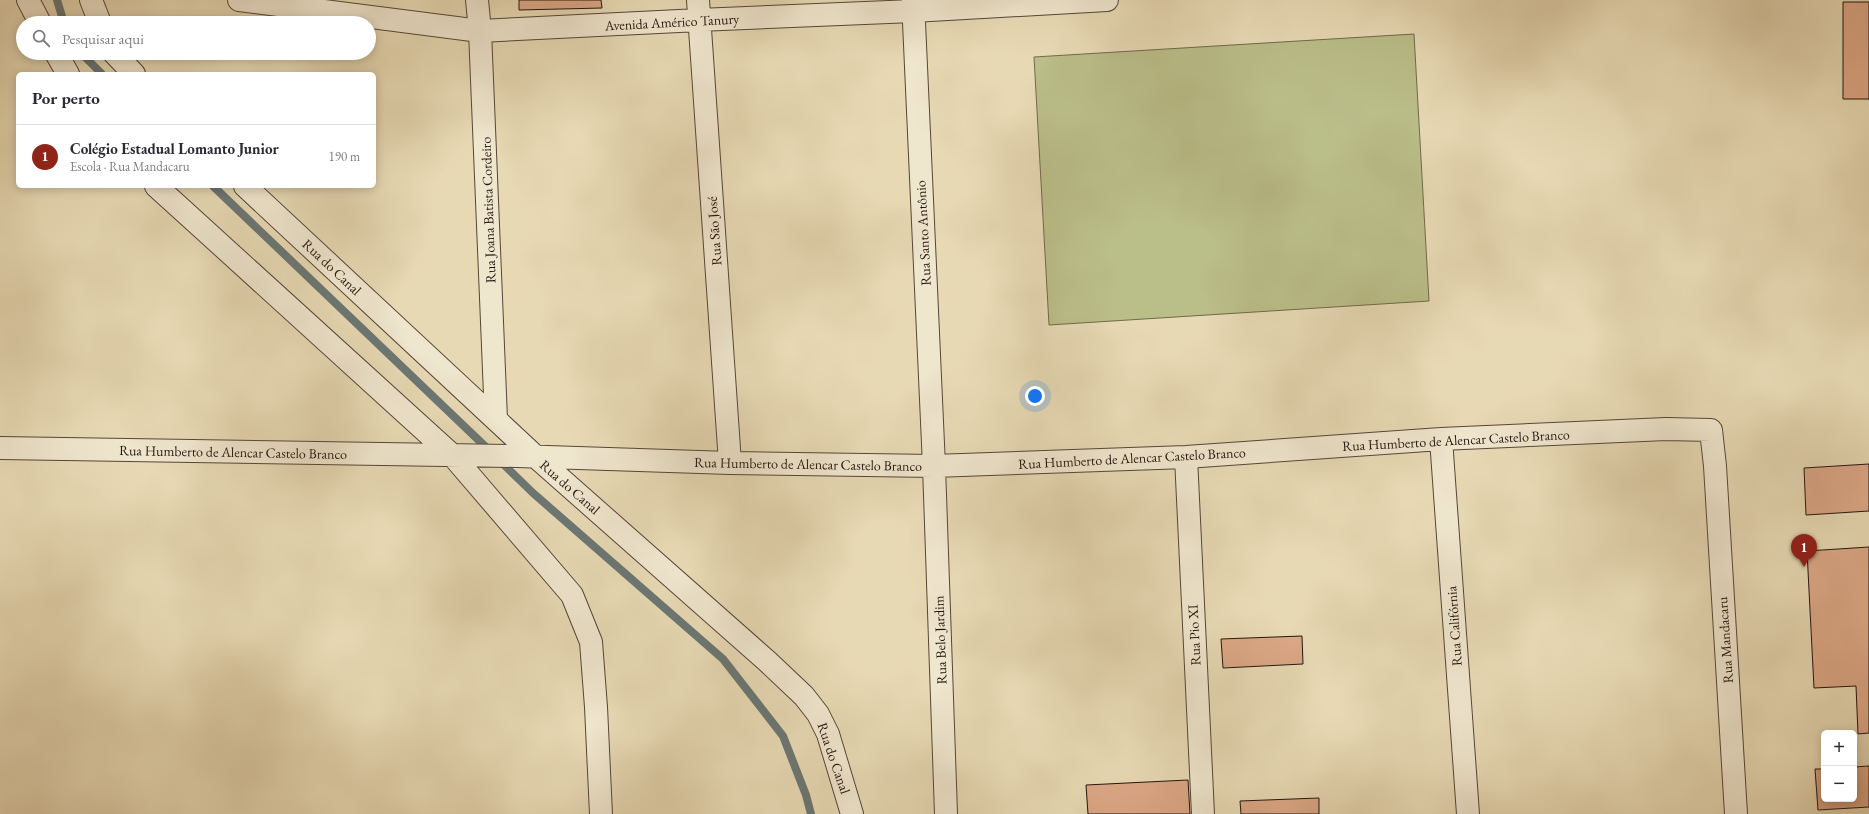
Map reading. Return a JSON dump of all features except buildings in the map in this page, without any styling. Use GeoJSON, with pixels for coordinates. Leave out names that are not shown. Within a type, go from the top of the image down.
{"type":"FeatureCollection","features":[{"type":"Feature","properties":{"kind":"street"},"geometry":{"type":"LineString","coordinates":[[28,0],[36,16]]}},
{"type":"Feature","properties":{"kind":"street"},"geometry":{"type":"LineString","coordinates":[[91,0],[97,16]]}},
{"type":"Feature","properties":{"kind":"street","name":"Avenida Américo Tanury"},"geometry":{"type":"LineString","coordinates":[[239,0],[360,16]]}},
{"type":"Feature","properties":{"kind":"street","name":"Rua Joana Batista Cordeiro"},"geometry":{"type":"LineString","coordinates":[[477,0],[480,32],[496,419]]}},
{"type":"Feature","properties":{"kind":"street","name":"Avenida Américo Tanury"},"geometry":{"type":"LineString","coordinates":[[376,18],[480,32],[699,10],[913,6],[1108,0]]}},
{"type":"Feature","properties":{"kind":"street","name":"Rua Santo Antônio"},"geometry":{"type":"LineString","coordinates":[[913,6],[934,466]]}},
{"type":"Feature","properties":{"kind":"street","name":"Rua São José"},"geometry":{"type":"LineString","coordinates":[[699,10],[730,463]]}},
{"type":"Feature","properties":{"kind":"street"},"geometry":{"type":"LineString","coordinates":[[60,60],[67,72]]}},
{"type":"Feature","properties":{"kind":"street"},"geometry":{"type":"LineString","coordinates":[[121,60],[132,72]]}},
{"type":"Feature","properties":{"kind":"street"},"geometry":{"type":"LineString","coordinates":[[158,188],[460,456],[572,595],[591,642],[596,707],[601,814]]}},
{"type":"Feature","properties":{"kind":"street","name":"Rua do Canal"},"geometry":{"type":"LineString","coordinates":[[247,188],[496,419],[526,457],[761,656],[804,696],[818,714],[828,734],[852,814]]}},
{"type":"Feature","properties":{"kind":"street","name":"Rua Humberto de Alencar Castelo Branco"},"geometry":{"type":"LineString","coordinates":[[0,448],[934,466],[1186,457],[1441,439],[1666,429],[1711,430],[1715,466]]}},
{"type":"Feature","properties":{"kind":"street","name":"Rua Califórnia"},"geometry":{"type":"LineString","coordinates":[[1441,439],[1468,814]]}},
{"type":"Feature","properties":{"kind":"street","name":"Rua Pio XI"},"geometry":{"type":"LineString","coordinates":[[1186,457],[1203,814]]}},
{"type":"Feature","properties":{"kind":"street","name":"Rua Belo Jardim"},"geometry":{"type":"LineString","coordinates":[[934,466],[946,814]]}},
{"type":"Feature","properties":{"kind":"street","name":"Rua Mandacaru"},"geometry":{"type":"LineString","coordinates":[[1715,466],[1736,814]]}},
{"type":"Feature","properties":{"kind":"green space"},"geometry":{"type":"Polygon","coordinates":[[[1414,34],[1429,301],[1049,325],[1034,57],[1414,34]]]}},
{"type":"Feature","properties":{"kind":"waterway"},"geometry":{"type":"LineString","coordinates":[[57,0],[62,16]]}},
{"type":"Feature","properties":{"kind":"waterway"},"geometry":{"type":"LineString","coordinates":[[88,60],[100,72]]}},
{"type":"Feature","properties":{"kind":"waterway"},"geometry":{"type":"LineString","coordinates":[[215,188],[490,451]]}},
{"type":"Feature","properties":{"kind":"waterway"},"geometry":{"type":"LineString","coordinates":[[498,459],[533,493],[723,659],[783,736],[806,795],[811,814]]}},
{"type":"Feature","properties":{"kind":"place","name":"Colégio Estadual Lomanto Junior"},"geometry":{"type":"Point","coordinates":[1804,567]}}]}
